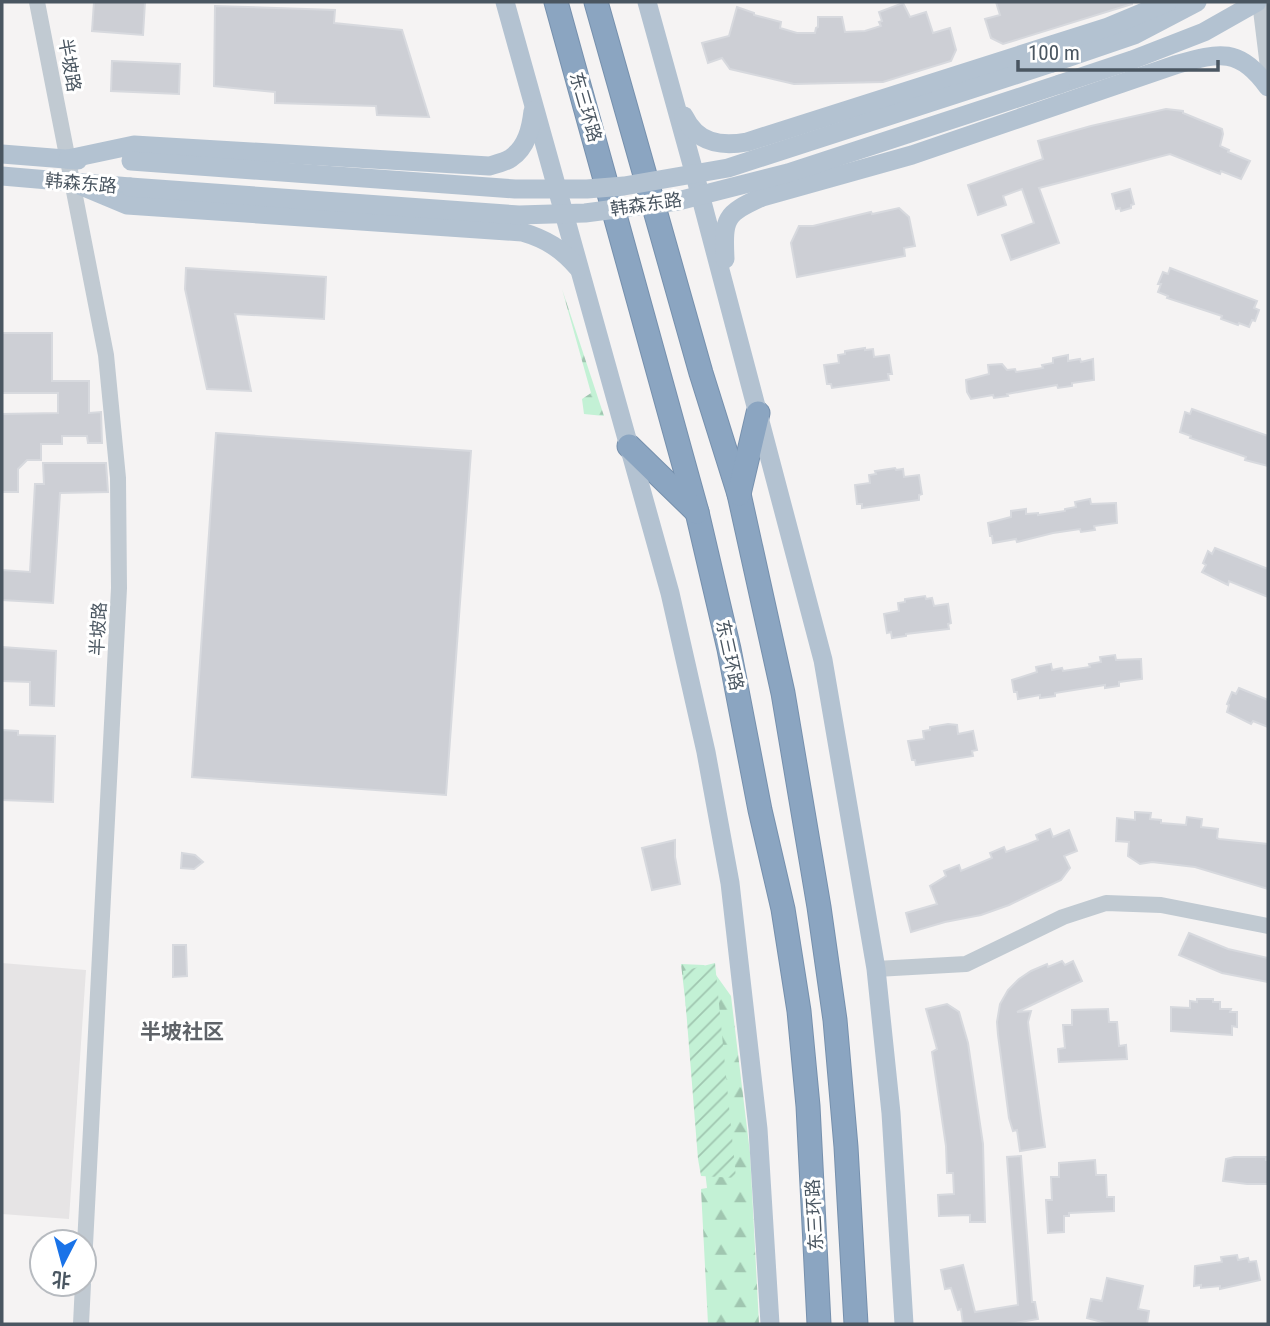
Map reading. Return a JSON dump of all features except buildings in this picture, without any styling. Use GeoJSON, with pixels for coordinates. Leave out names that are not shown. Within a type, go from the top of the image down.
{"type":"FeatureCollection","features":[{"type":"Feature","properties":{"kind":"highway","name":"东三环路"},"geometry":{"type":"LineString","coordinates":[[556,2],[697,512],[729,649],[760,810],[783,909],[797,999],[808,1106],[820,1324]]}},
{"type":"Feature","properties":{"kind":"highway","name":"东三环路"},"geometry":{"type":"LineString","coordinates":[[596,2],[701,373],[739,494],[783,693],[833,1007],[846,1147],[856,1324]]}},
{"type":"Feature","properties":{"kind":"highway"},"geometry":{"type":"LineString","coordinates":[[739,494],[758,413]]}},
{"type":"Feature","properties":{"kind":"highway"},"geometry":{"type":"LineString","coordinates":[[629,446],[697,512]]}},
{"type":"Feature","properties":{"kind":"main road"},"geometry":{"type":"LineString","coordinates":[[505,2],[670,593],[706,752],[730,883],[758,1129],[770,1324]]}},
{"type":"Feature","properties":{"kind":"main road"},"geometry":{"type":"LineString","coordinates":[[646,2],[727,295],[823,660],[876,970],[891,1113],[904,1324]]}},
{"type":"Feature","properties":{"kind":"main road"},"geometry":{"type":"LineString","coordinates":[[671,89],[695,134],[711,142],[729,146],[759,139],[1108,27],[1168,2]]}},
{"type":"Feature","properties":{"kind":"main road","name":"韩森东路"},"geometry":{"type":"LineString","coordinates":[[2,154],[515,189],[624,186],[728,168],[1134,35],[1197,2]]}},
{"type":"Feature","properties":{"kind":"main road","name":"韩森东路"},"geometry":{"type":"LineString","coordinates":[[2,176],[519,215],[584,213],[678,201],[788,173],[1132,61],[1204,32],[1259,2]]}},
{"type":"Feature","properties":{"kind":"main road"},"geometry":{"type":"LineString","coordinates":[[727,295],[726,226],[729,216],[738,208],[762,197],[912,155],[1109,86],[1203,57],[1227,56],[1244,61],[1255,69],[1268,87]]}},
{"type":"Feature","properties":{"kind":"main road"},"geometry":{"type":"LineString","coordinates":[[68,159],[134,145],[489,166],[511,158],[522,145],[531,131],[534,106]]}},
{"type":"Feature","properties":{"kind":"main road"},"geometry":{"type":"LineString","coordinates":[[72,181],[127,205],[522,232],[540,237],[556,246],[581,271]]}},
{"type":"Feature","properties":{"kind":"street","name":"半坡路"},"geometry":{"type":"LineString","coordinates":[[37,2],[106,355],[118,492],[119,588],[86,1228]]}},
{"type":"Feature","properties":{"kind":"street"},"geometry":{"type":"LineString","coordinates":[[1259,2],[1268,67]]}},
{"type":"Feature","properties":{"kind":"street"},"geometry":{"type":"LineString","coordinates":[[1109,86],[1132,61],[1175,65]]}},
{"type":"Feature","properties":{"kind":"street"},"geometry":{"type":"LineString","coordinates":[[876,970],[966,964],[1063,917],[1106,903],[1161,905],[1268,926]]}},
{"type":"Feature","properties":{"kind":"street"},"geometry":{"type":"LineString","coordinates":[[81,1324],[82,1298]]}},
{"type":"Feature","properties":{"kind":"shaded area"},"geometry":{"type":"Polygon","coordinates":[[[2,963],[86,970],[69,1219],[2,1214],[2,963]]]}},
{"type":"Feature","properties":{"kind":"green space"},"geometry":{"type":"Polygon","coordinates":[[[562,289],[604,416],[584,414],[582,399],[591,393],[562,289]]]}},
{"type":"Feature","properties":{"kind":"green space"},"geometry":{"type":"Polygon","coordinates":[[[715,963],[736,1178],[701,1176],[698,1159],[683,971],[715,963]]]}},
{"type":"Feature","properties":{"kind":"green space"},"geometry":{"type":"Polygon","coordinates":[[[681,964],[704,965],[716,975],[731,996],[750,1153],[759,1324],[708,1324],[701,1189],[707,1188],[681,964]]]}},
{"type":"Feature","properties":{"kind":"district","name":"半坡社区"},"geometry":{"type":"Point","coordinates":[182,1032]}}]}
